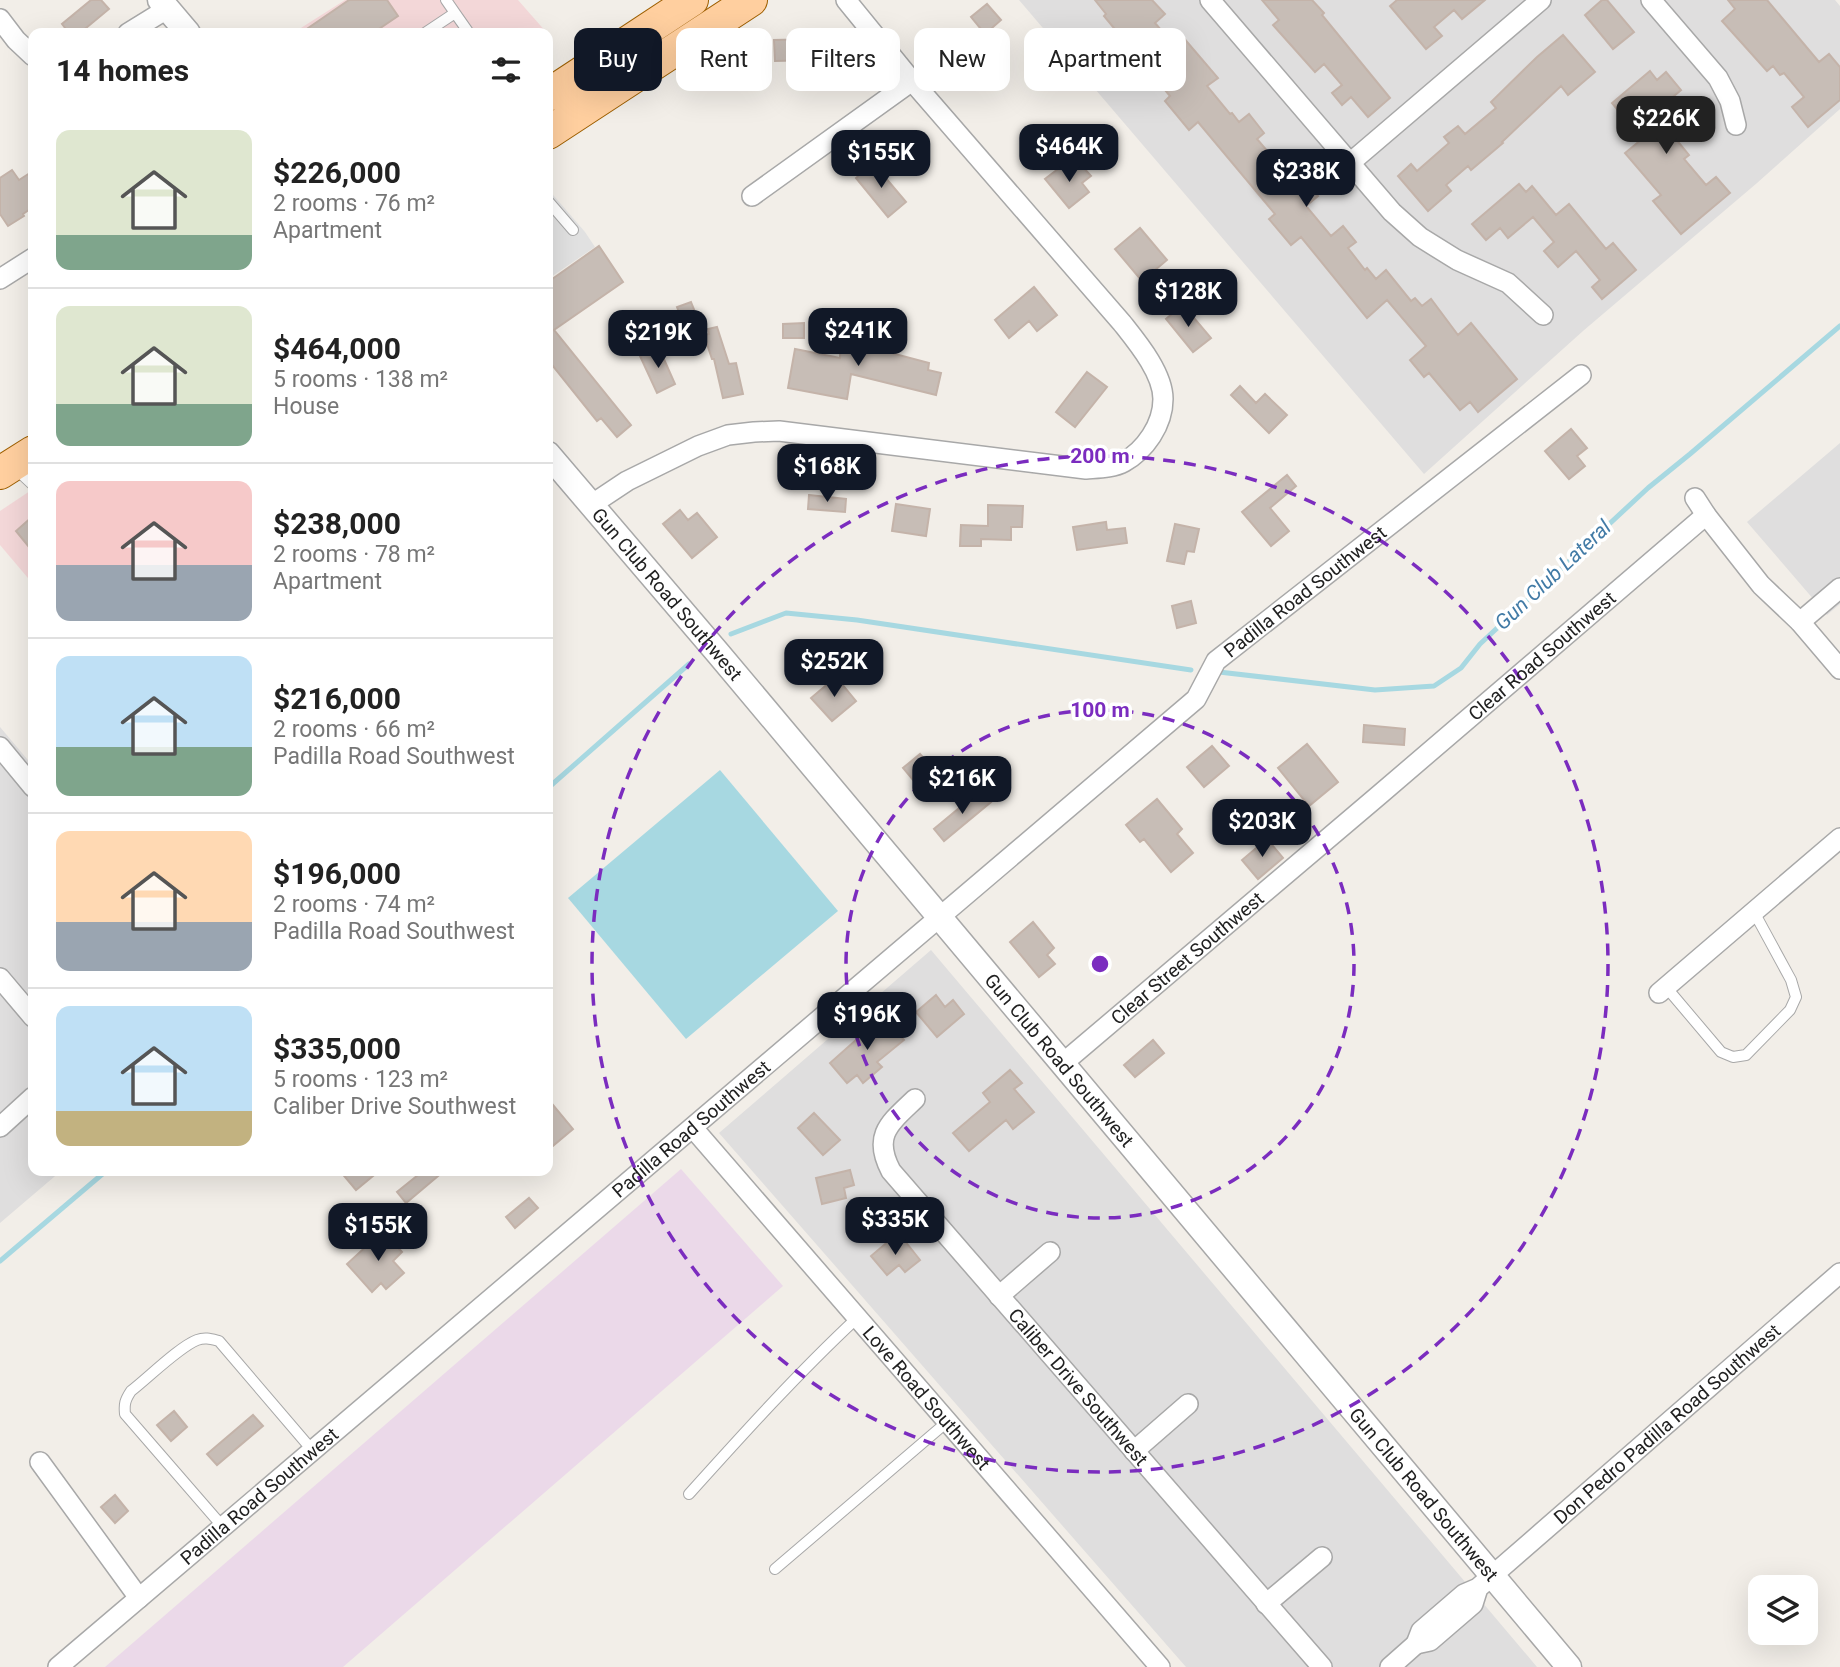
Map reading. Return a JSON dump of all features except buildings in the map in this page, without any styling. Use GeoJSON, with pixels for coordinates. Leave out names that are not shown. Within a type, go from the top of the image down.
{"type":"FeatureCollection","features":[{"type":"Feature","properties":{"kind":"main road"},"geometry":{"type":"LineString","coordinates":[[553,92],[692,0]]}},
{"type":"Feature","properties":{"kind":"main road"},"geometry":{"type":"LineString","coordinates":[[553,130],[751,0]]}},
{"type":"Feature","properties":{"kind":"street"},"geometry":{"type":"LineString","coordinates":[[591,505],[627,481],[698,446],[728,435],[779,431],[1086,470],[1122,463],[1152,437],[1159,420],[1163,398],[1158,379],[1144,352],[846,0]]}},
{"type":"Feature","properties":{"kind":"street"},"geometry":{"type":"LineString","coordinates":[[1210,0],[1392,212],[1420,237],[1457,260],[1508,283],[1543,315]]}},
{"type":"Feature","properties":{"kind":"street"},"geometry":{"type":"LineString","coordinates":[[1350,163],[1541,0]]}},
{"type":"Feature","properties":{"kind":"street"},"geometry":{"type":"LineString","coordinates":[[1651,0],[1718,78],[1730,101],[1736,125]]}},
{"type":"Feature","properties":{"kind":"street"},"geometry":{"type":"LineString","coordinates":[[134,28],[164,4],[184,28]]}},
{"type":"Feature","properties":{"kind":"street"},"geometry":{"type":"LineString","coordinates":[[0,19],[28,51]]}},
{"type":"Feature","properties":{"kind":"street"},"geometry":{"type":"LineString","coordinates":[[752,196],[912,81]]}},
{"type":"Feature","properties":{"kind":"street"},"geometry":{"type":"LineString","coordinates":[[0,279],[28,261]]}},
{"type":"Feature","properties":{"kind":"street","name":"Padilla Road Southwest"},"geometry":{"type":"LineString","coordinates":[[58,1667],[1196,699],[1216,661],[1581,375]]}},
{"type":"Feature","properties":{"kind":"street","name":"Gun Club Road Southwest"},"geometry":{"type":"LineString","coordinates":[[553,460],[1062,1064],[1485,1581],[1569,1667]]}},
{"type":"Feature","properties":{"kind":"street","name":"Clear Road Southwest"},"geometry":{"type":"LineString","coordinates":[[1378,796],[1700,507],[1761,585],[1800,622]]}},
{"type":"Feature","properties":{"kind":"street"},"geometry":{"type":"LineString","coordinates":[[1840,589],[1800,622],[1840,669]]}},
{"type":"Feature","properties":{"kind":"street"},"geometry":{"type":"LineString","coordinates":[[0,747],[28,781]]}},
{"type":"Feature","properties":{"kind":"street","name":"Clear Street Southwest"},"geometry":{"type":"LineString","coordinates":[[1062,1064],[1378,796]]}},
{"type":"Feature","properties":{"kind":"street"},"geometry":{"type":"LineString","coordinates":[[1662,990],[1840,838]]}},
{"type":"Feature","properties":{"kind":"street"},"geometry":{"type":"LineString","coordinates":[[0,978],[28,1011]]}},
{"type":"Feature","properties":{"kind":"street","name":"Caliber Drive Southwest"},"geometry":{"type":"LineString","coordinates":[[915,1099],[889,1125],[882,1146],[884,1158],[891,1171],[1322,1667]]}},
{"type":"Feature","properties":{"kind":"street"},"geometry":{"type":"LineString","coordinates":[[0,1127],[28,1102]]}},
{"type":"Feature","properties":{"kind":"street","name":"Love Road Southwest"},"geometry":{"type":"LineString","coordinates":[[693,1128],[1160,1667]]}},
{"type":"Feature","properties":{"kind":"street"},"geometry":{"type":"LineString","coordinates":[[999,1296],[1050,1252]]}},
{"type":"Feature","properties":{"kind":"street","name":"Don Pedro Padilla Road Southwest"},"geometry":{"type":"LineString","coordinates":[[1485,1581],[1840,1273]]}},
{"type":"Feature","properties":{"kind":"street"},"geometry":{"type":"LineString","coordinates":[[1134,1451],[1188,1404]]}},
{"type":"Feature","properties":{"kind":"street"},"geometry":{"type":"LineString","coordinates":[[40,1462],[139,1598]]}},
{"type":"Feature","properties":{"kind":"street"},"geometry":{"type":"LineString","coordinates":[[1266,1604],[1322,1557]]}},
{"type":"Feature","properties":{"kind":"street"},"geometry":{"type":"LineString","coordinates":[[1400,1664],[1416,1644],[1421,1631],[1464,1594],[1485,1581]]}},
{"type":"Feature","properties":{"kind":"lane"},"geometry":{"type":"LineString","coordinates":[[446,0],[466,28]]}},
{"type":"Feature","properties":{"kind":"lane"},"geometry":{"type":"LineString","coordinates":[[432,28],[455,13]]}},
{"type":"Feature","properties":{"kind":"lane"},"geometry":{"type":"LineString","coordinates":[[553,207],[573,230]]}},
{"type":"Feature","properties":{"kind":"lane"},"geometry":{"type":"LineString","coordinates":[[1662,990],[1721,1052],[1733,1057],[1746,1055],[1790,1010],[1796,997],[1791,980],[1754,912]]}},
{"type":"Feature","properties":{"kind":"lane"},"geometry":{"type":"LineString","coordinates":[[689,1494],[743,1434],[857,1318]]}},
{"type":"Feature","properties":{"kind":"lane"},"geometry":{"type":"LineString","coordinates":[[223,1527],[125,1414],[125,1399],[131,1391],[198,1339],[219,1341],[313,1451]]}},
{"type":"Feature","properties":{"kind":"lane"},"geometry":{"type":"LineString","coordinates":[[775,1569],[947,1422]]}},
{"type":"Feature","properties":{"kind":"shaded area"},"geometry":{"type":"Polygon","coordinates":[[[345,0],[518,0],[543,28],[301,28],[345,0]]]}},
{"type":"Feature","properties":{"kind":"shaded area"},"geometry":{"type":"Polygon","coordinates":[[[1019,0],[1835,0],[1840,6],[1840,109],[1583,331],[1424,474],[1097,91],[1186,91],[1186,28],[1043,28],[1019,0]]]}},
{"type":"Feature","properties":{"kind":"shaded area"},"geometry":{"type":"Polygon","coordinates":[[[553,195],[585,232],[595,247],[553,276],[553,195]]]}},
{"type":"Feature","properties":{"kind":"shaded area"},"geometry":{"type":"Polygon","coordinates":[[[1840,443],[1840,604],[1827,615],[1747,522],[1840,443]]]}},
{"type":"Feature","properties":{"kind":"shaded area"},"geometry":{"type":"Polygon","coordinates":[[[28,492],[28,578],[0,545],[0,511],[28,492]]]}},
{"type":"Feature","properties":{"kind":"shaded area"},"geometry":{"type":"Polygon","coordinates":[[[0,727],[28,760],[28,1176],[55,1176],[0,1223],[0,727]]]}},
{"type":"Feature","properties":{"kind":"shaded area"},"geometry":{"type":"Polygon","coordinates":[[[931,950],[1537,1667],[1186,1667],[719,1133],[931,950]]]}},
{"type":"Feature","properties":{"kind":"shaded area"},"geometry":{"type":"Polygon","coordinates":[[[681,1169],[783,1286],[343,1667],[105,1667],[681,1169]]]}},
{"type":"Feature","properties":{"kind":"water"},"geometry":{"type":"Polygon","coordinates":[[[720,770],[838,911],[686,1039],[568,898],[720,770]]]}},
{"type":"Feature","properties":{"kind":"waterway","name":"Gun Club Lateral"},"geometry":{"type":"LineString","coordinates":[[1219,672],[1375,690],[1434,686],[1461,668],[1480,644],[1648,488],[1840,326]]}},
{"type":"Feature","properties":{"kind":"waterway","name":"Gun Club Lateral"},"geometry":{"type":"LineString","coordinates":[[731,634],[786,613],[857,620],[1191,670]]}},
{"type":"Feature","properties":{"kind":"waterway","name":"Gun Club Lateral"},"geometry":{"type":"LineString","coordinates":[[553,784],[689,664]]}},
{"type":"Feature","properties":{"kind":"waterway","name":"Gun Club Lateral"},"geometry":{"type":"LineString","coordinates":[[0,1261],[100,1176]]}}]}
